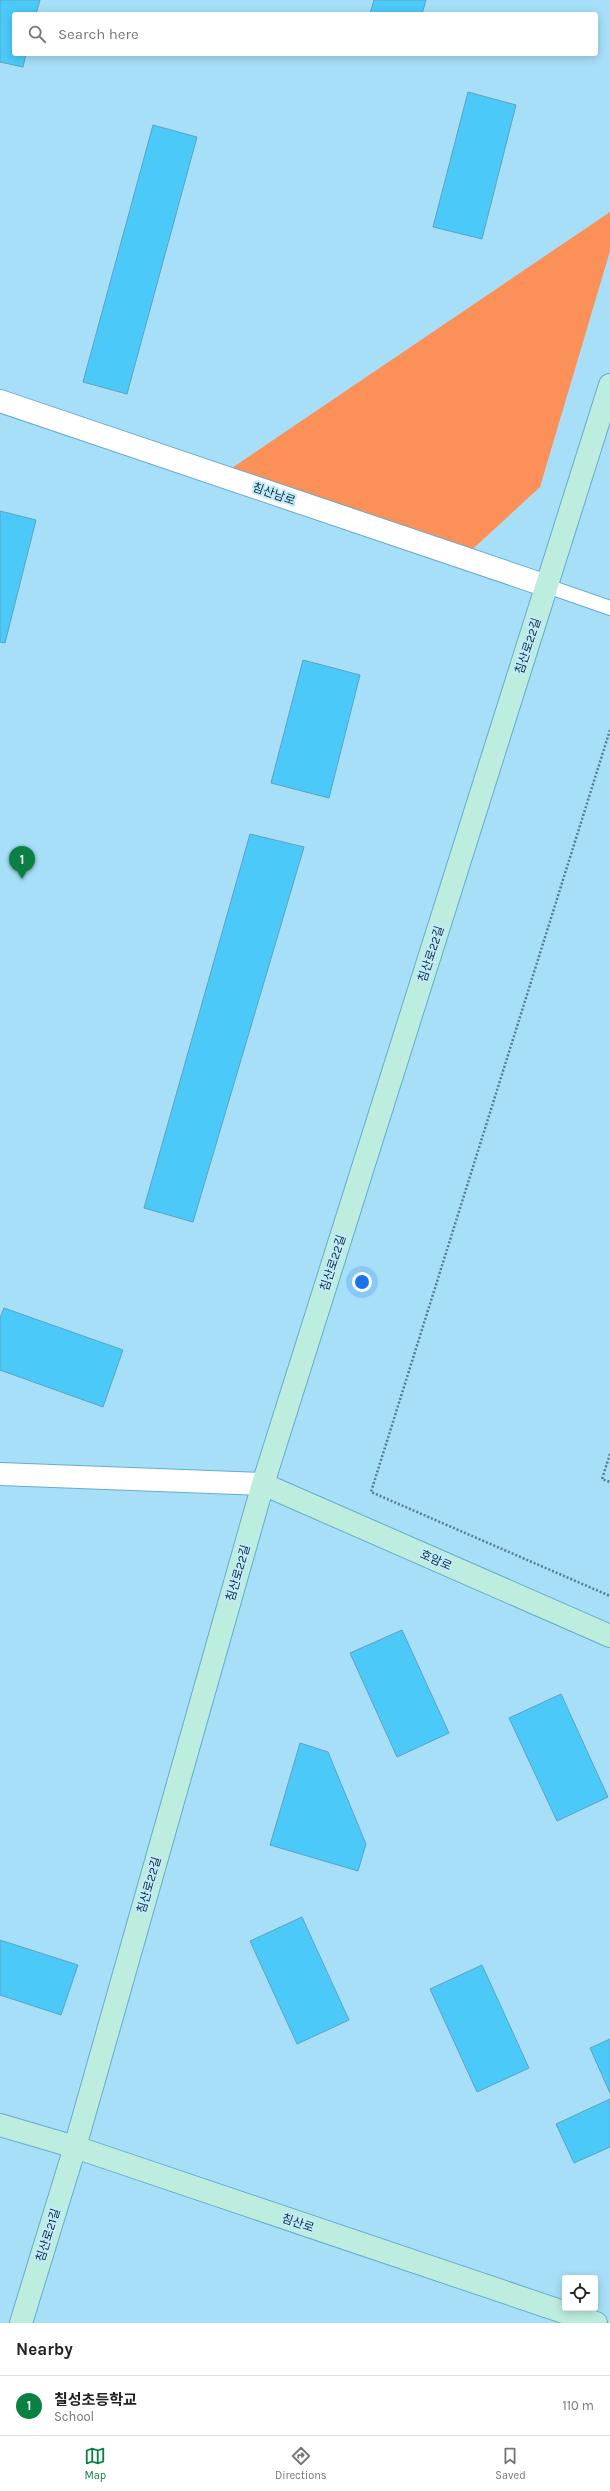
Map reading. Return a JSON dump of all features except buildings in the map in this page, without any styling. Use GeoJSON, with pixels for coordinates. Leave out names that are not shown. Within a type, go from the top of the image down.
{"type":"FeatureCollection","features":[{"type":"Feature","properties":{"kind":"street","name":"침산로22길"},"geometry":{"type":"LineString","coordinates":[[74,2147],[263,1484],[610,385]]}},
{"type":"Feature","properties":{"kind":"street","name":"침산남로"},"geometry":{"type":"LineString","coordinates":[[0,401],[547,586]]}},
{"type":"Feature","properties":{"kind":"street"},"geometry":{"type":"LineString","coordinates":[[0,1474],[263,1484]]}},
{"type":"Feature","properties":{"kind":"street","name":"호암로"},"geometry":{"type":"LineString","coordinates":[[263,1484],[610,1636]]}},
{"type":"Feature","properties":{"kind":"street","name":"침산로"},"geometry":{"type":"LineString","coordinates":[[0,2125],[74,2147],[596,2323]]}},
{"type":"Feature","properties":{"kind":"street","name":"침산로21길"},"geometry":{"type":"LineString","coordinates":[[21,2323],[74,2147]]}},
{"type":"Feature","properties":{"kind":"lane"},"geometry":{"type":"LineString","coordinates":[[547,586],[610,608]]}},
{"type":"Feature","properties":{"kind":"path"},"geometry":{"type":"LineString","coordinates":[[610,730],[371,1492],[610,1596]]}},
{"type":"Feature","properties":{"kind":"path"},"geometry":{"type":"LineString","coordinates":[[610,1454],[602,1479],[610,1482]]}},
{"type":"Feature","properties":{"kind":"shaded area"},"geometry":{"type":"Polygon","coordinates":[[[610,212],[610,251],[540,487],[463,558],[220,476],[610,212]]]}},
{"type":"Feature","properties":{"kind":"place","name":"칠성초등학교"},"geometry":{"type":"Point","coordinates":[22,879]}}]}
